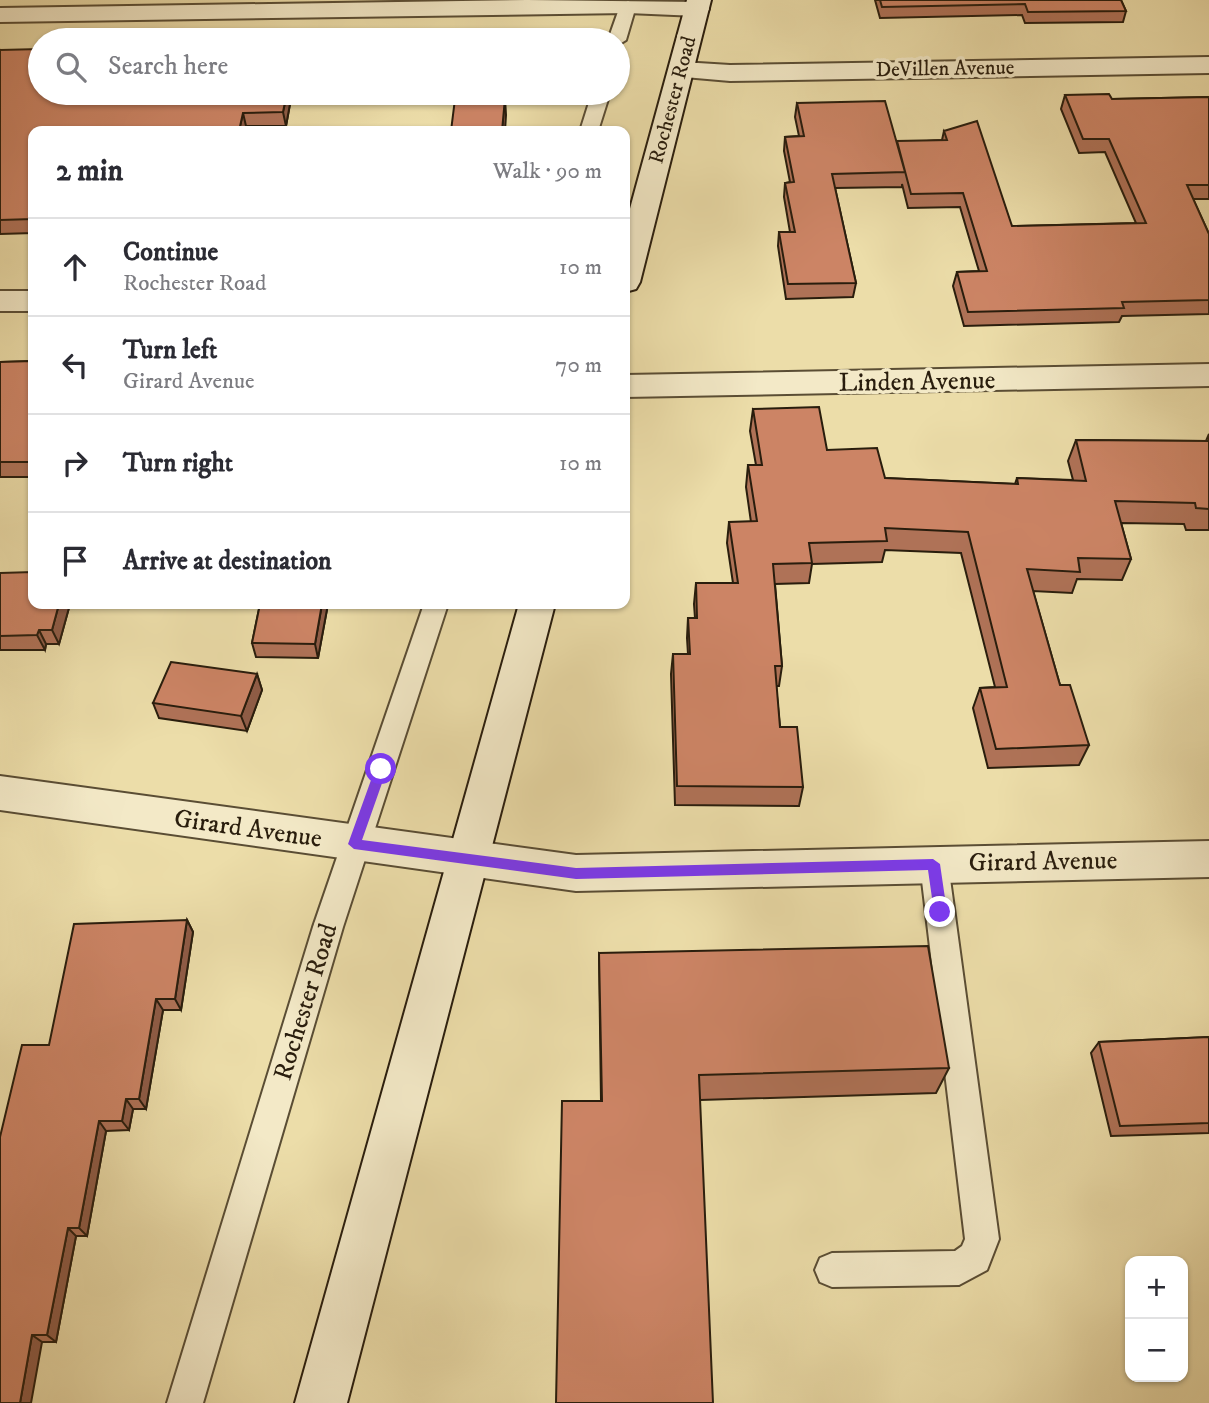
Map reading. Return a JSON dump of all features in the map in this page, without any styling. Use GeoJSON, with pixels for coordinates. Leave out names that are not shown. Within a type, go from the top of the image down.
{"type":"FeatureCollection","features":[{"type":"Feature","properties":{"kind":"street"},"geometry":{"type":"LineString","coordinates":[[0,15],[698,4]]}},
{"type":"Feature","properties":{"kind":"street","name":"Rochester Road"},"geometry":{"type":"LineString","coordinates":[[630,263],[698,4]]}},
{"type":"Feature","properties":{"kind":"street","name":"DeVillen Avenue"},"geometry":{"type":"LineString","coordinates":[[682,71],[730,73],[1209,65]]}},
{"type":"Feature","properties":{"kind":"street"},"geometry":{"type":"LineString","coordinates":[[0,301],[28,301]]}},
{"type":"Feature","properties":{"kind":"street","name":"Linden Avenue"},"geometry":{"type":"LineString","coordinates":[[630,386],[1209,375]]}},
{"type":"Feature","properties":{"kind":"street"},"geometry":{"type":"LineString","coordinates":[[321,1403],[396,1134],[536,609]]}},
{"type":"Feature","properties":{"kind":"street","name":"Girard Avenue"},"geometry":{"type":"LineString","coordinates":[[0,793],[576,873],[1209,859]]}},
{"type":"Feature","properties":{"kind":"lane"},"geometry":{"type":"LineString","coordinates":[[621,28],[628,6]]}},
{"type":"Feature","properties":{"kind":"lane"},"geometry":{"type":"LineString","coordinates":[[591,126],[597,105]]}},
{"type":"Feature","properties":{"kind":"lane","name":"Rochester Road"},"geometry":{"type":"LineString","coordinates":[[185,1403],[354,844],[434,609]]}},
{"type":"Feature","properties":{"kind":"lane"},"geometry":{"type":"LineString","coordinates":[[832,1270],[959,1268],[975,1258],[982,1239],[933,864]]}},
{"type":"Feature","properties":{"kind":"building"},"geometry":{"type":"Polygon","coordinates":[[[880,0],[1121,0],[1126,11],[1028,12],[1025,4],[882,7],[880,0]]]}},
{"type":"Feature","properties":{"kind":"building"},"geometry":{"type":"Polygon","coordinates":[[[28,49],[28,105],[284,105],[283,112],[243,113],[240,126],[28,126],[28,219],[0,220],[0,50],[28,49]]]}},
{"type":"Feature","properties":{"kind":"building"},"geometry":{"type":"Polygon","coordinates":[[[1109,94],[1112,99],[1209,97],[1209,185],[1187,185],[1209,234],[1209,300],[1122,302],[1124,308],[968,312],[957,272],[987,271],[963,193],[911,194],[897,141],[947,140],[944,131],[977,121],[1012,226],[1146,223],[1109,139],[1083,139],[1065,95],[1109,94]]]}},
{"type":"Feature","properties":{"kind":"building"},"geometry":{"type":"Polygon","coordinates":[[[885,101],[905,172],[832,174],[856,283],[788,284],[779,232],[795,232],[785,183],[794,182],[785,137],[804,136],[797,103],[885,101]]]}},
{"type":"Feature","properties":{"kind":"building"},"geometry":{"type":"Polygon","coordinates":[[[454,105],[504,105],[502,126],[452,126],[454,105]]]}},
{"type":"Feature","properties":{"kind":"building"},"geometry":{"type":"Polygon","coordinates":[[[28,361],[28,462],[0,462],[0,362],[28,361]]]}},
{"type":"Feature","properties":{"kind":"building"},"geometry":{"type":"Polygon","coordinates":[[[819,407],[827,450],[877,448],[885,478],[1018,484],[1017,478],[1086,481],[1076,440],[1209,441],[1209,509],[1196,508],[1195,503],[1115,501],[1131,559],[1078,558],[1080,572],[1027,569],[1060,685],[1070,685],[1089,745],[996,749],[980,688],[1007,687],[968,532],[885,528],[887,541],[809,543],[812,563],[773,564],[782,666],[775,666],[780,727],[797,727],[803,787],[677,786],[673,654],[690,654],[688,618],[697,618],[696,583],[738,583],[729,522],[757,521],[748,465],[762,465],[753,409],[819,407]]]}},
{"type":"Feature","properties":{"kind":"building"},"geometry":{"type":"Polygon","coordinates":[[[28,572],[28,609],[58,609],[52,630],[39,630],[37,635],[0,636],[0,573],[28,572]]]}},
{"type":"Feature","properties":{"kind":"building"},"geometry":{"type":"Polygon","coordinates":[[[259,609],[321,609],[315,644],[252,643],[259,609]]]}},
{"type":"Feature","properties":{"kind":"building"},"geometry":{"type":"Polygon","coordinates":[[[171,662],[257,674],[241,716],[153,703],[171,662]]]}},
{"type":"Feature","properties":{"kind":"building"},"geometry":{"type":"Polygon","coordinates":[[[187,920],[175,999],[156,999],[139,1099],[126,1099],[122,1121],[99,1121],[79,1228],[68,1228],[47,1335],[32,1335],[20,1403],[0,1403],[0,1137],[22,1045],[49,1045],[74,924],[187,920]]]}},
{"type":"Feature","properties":{"kind":"building"},"geometry":{"type":"Polygon","coordinates":[[[928,946],[949,1068],[699,1075],[713,1403],[556,1403],[562,1101],[602,1101],[599,953],[928,946]]]}},
{"type":"Feature","properties":{"kind":"building"},"geometry":{"type":"Polygon","coordinates":[[[1209,1037],[1209,1123],[1120,1126],[1099,1042],[1209,1037]]]}},
{"type":"Feature","properties":{"kind":"route"},"geometry":{"type":"LineString","coordinates":[[381,769],[354,844],[576,873],[933,864],[940,912]]}}]}
